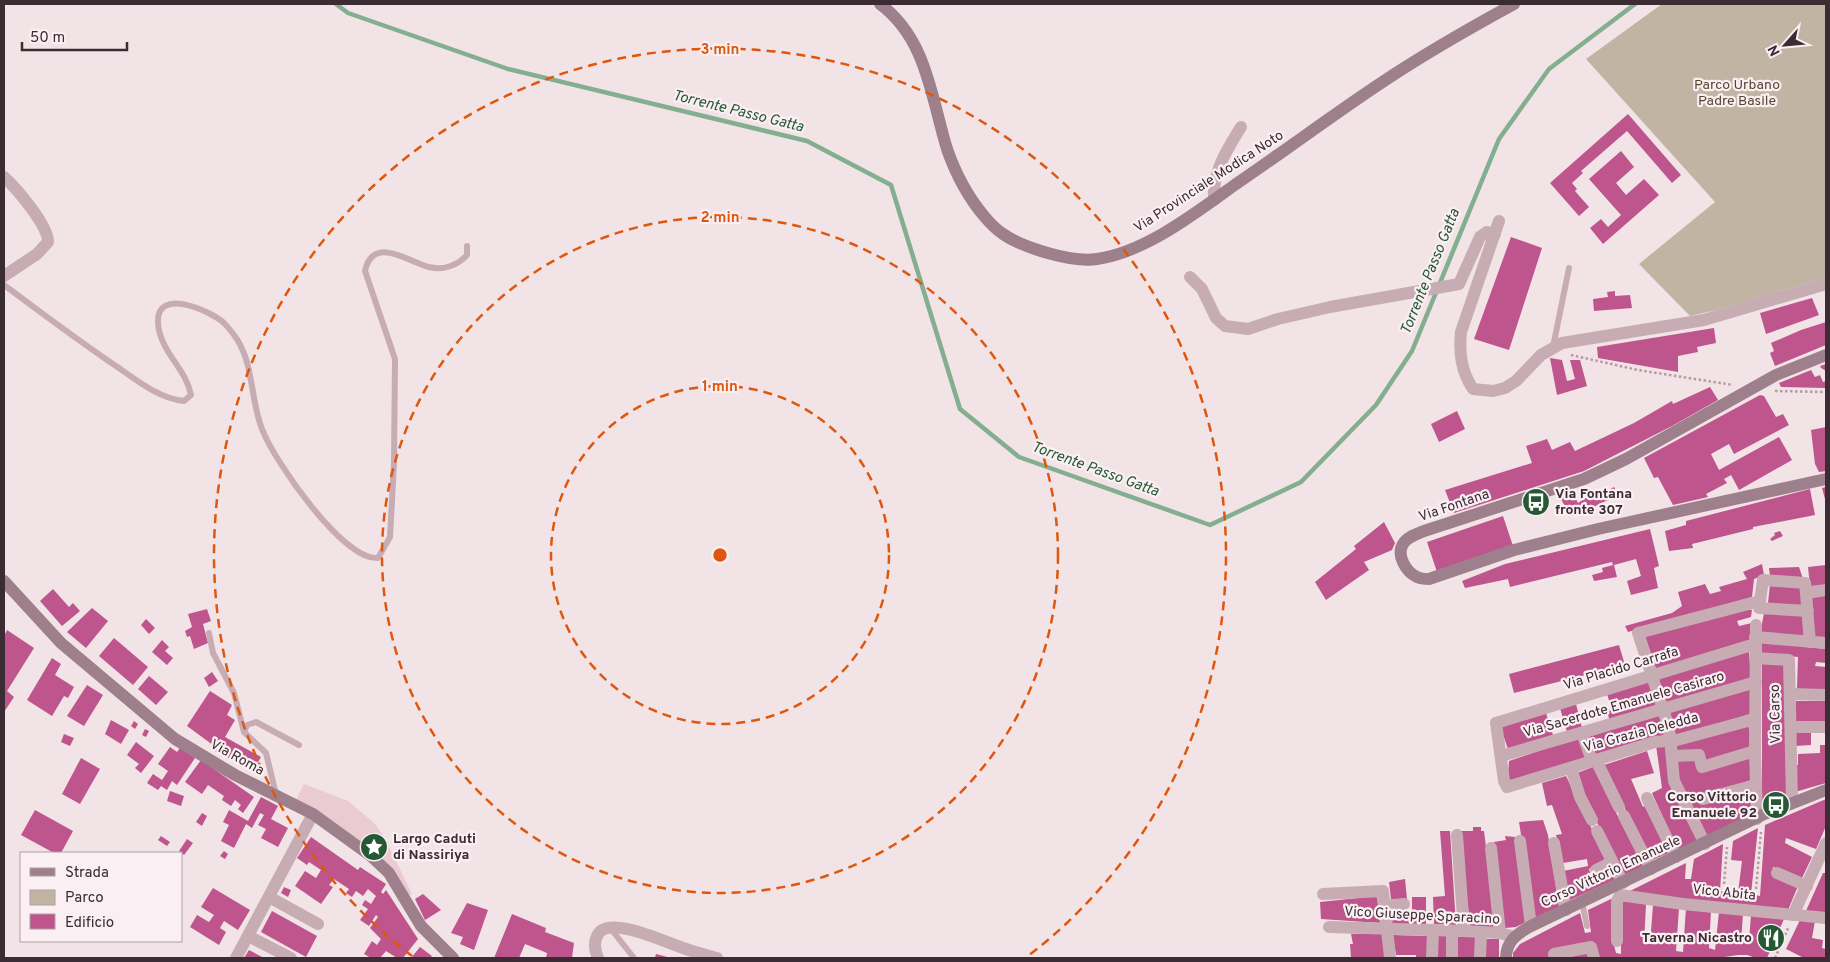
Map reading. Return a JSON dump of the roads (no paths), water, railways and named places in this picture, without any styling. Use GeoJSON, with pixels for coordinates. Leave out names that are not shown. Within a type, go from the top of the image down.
{"type":"FeatureCollection","features":[{"type":"Feature","properties":{"kind":"street","name":"Via Provinciale Modica Noto"},"geometry":{"type":"LineString","coordinates":[[880,4],[895,15],[919,51],[948,151],[971,199],[985,218],[1003,234],[1044,252],[1072,258],[1096,260],[1135,248],[1158,236],[1214,200],[1384,81],[1455,36],[1514,4]]}},
{"type":"Feature","properties":{"kind":"street"},"geometry":{"type":"LineString","coordinates":[[1214,200],[1213,186],[1220,165],[1241,127]]}},
{"type":"Feature","properties":{"kind":"street"},"geometry":{"type":"LineString","coordinates":[[4,177],[40,221],[48,237],[48,242],[37,254],[4,276]]}},
{"type":"Feature","properties":{"kind":"street"},"geometry":{"type":"LineString","coordinates":[[1499,221],[1461,332],[1459,349],[1462,368],[1467,381],[1473,389],[1482,391],[1505,388],[1516,381],[1541,355],[1558,345],[1704,320],[1826,284]]}},
{"type":"Feature","properties":{"kind":"street"},"geometry":{"type":"LineString","coordinates":[[1190,278],[1202,289],[1216,318],[1225,326],[1248,329],[1278,319],[1330,307],[1459,284],[1480,237],[1487,232],[1495,234]]}},
{"type":"Feature","properties":{"kind":"street","name":"Via Fontana"},"geometry":{"type":"LineString","coordinates":[[1826,355],[1776,374],[1626,459],[1584,479],[1412,536],[1404,542],[1400,552],[1403,562],[1409,571],[1418,578],[1429,579],[1514,550],[1598,529],[1826,479]]}},
{"type":"Feature","properties":{"kind":"street"},"geometry":{"type":"LineString","coordinates":[[1759,604],[1763,580],[1805,582],[1810,642]]}},
{"type":"Feature","properties":{"kind":"street","name":"Via Roma"},"geometry":{"type":"LineString","coordinates":[[4,581],[60,643],[175,739],[235,774],[313,814],[363,850],[389,873],[417,920],[453,958]]}},
{"type":"Feature","properties":{"kind":"street"},"geometry":{"type":"LineString","coordinates":[[1806,593],[1826,590]]}},
{"type":"Feature","properties":{"kind":"street"},"geometry":{"type":"LineString","coordinates":[[1704,844],[1674,781],[1669,728],[1638,633],[1759,604],[1808,611]]}},
{"type":"Feature","properties":{"kind":"street"},"geometry":{"type":"LineString","coordinates":[[1759,817],[1755,751],[1755,635],[1826,643]]}},
{"type":"Feature","properties":{"kind":"street","name":"Via Placido Carrafa"},"geometry":{"type":"LineString","coordinates":[[1501,756],[1496,723],[1652,675],[1755,635]]}},
{"type":"Feature","properties":{"kind":"street","name":"Via Carso"},"geometry":{"type":"LineString","coordinates":[[1755,658],[1790,660],[1792,802]]}},
{"type":"Feature","properties":{"kind":"street","name":"Via Sacerdote Emanuele Casiraro"},"geometry":{"type":"LineString","coordinates":[[1501,756],[1756,682]]}},
{"type":"Feature","properties":{"kind":"street"},"geometry":{"type":"LineString","coordinates":[[1790,694],[1826,694]]}},
{"type":"Feature","properties":{"kind":"street","name":"Via Grazia Deledda"},"geometry":{"type":"LineString","coordinates":[[1501,756],[1507,787],[1655,742],[1671,741],[1755,719]]}},
{"type":"Feature","properties":{"kind":"street"},"geometry":{"type":"LineString","coordinates":[[1792,727],[1824,727]]}},
{"type":"Feature","properties":{"kind":"street"},"geometry":{"type":"LineString","coordinates":[[1582,733],[1594,761],[1651,870]]}},
{"type":"Feature","properties":{"kind":"street"},"geometry":{"type":"LineString","coordinates":[[1672,756],[1699,755],[1702,767],[1755,751]]}},
{"type":"Feature","properties":{"kind":"street"},"geometry":{"type":"LineString","coordinates":[[1571,768],[1580,798],[1612,862],[1619,888],[1617,901],[1617,941]]}},
{"type":"Feature","properties":{"kind":"street"},"geometry":{"type":"LineString","coordinates":[[1703,799],[1756,785]]}},
{"type":"Feature","properties":{"kind":"street","name":"Corso Vittorio Emanuele"},"geometry":{"type":"LineString","coordinates":[[1514,937],[1531,926],[1582,902],[1619,888],[1676,857],[1759,817],[1792,802],[1826,790]]}},
{"type":"Feature","properties":{"kind":"street"},"geometry":{"type":"LineString","coordinates":[[1647,798],[1676,857]]}},
{"type":"Feature","properties":{"kind":"street"},"geometry":{"type":"LineString","coordinates":[[236,958],[313,814]]}},
{"type":"Feature","properties":{"kind":"street"},"geometry":{"type":"LineString","coordinates":[[1452,957],[1458,931],[1456,835]]}},
{"type":"Feature","properties":{"kind":"street"},"geometry":{"type":"LineString","coordinates":[[1520,841],[1531,926]]}},
{"type":"Feature","properties":{"kind":"street"},"geometry":{"type":"LineString","coordinates":[[1554,843],[1566,910]]}},
{"type":"Feature","properties":{"kind":"street"},"geometry":{"type":"LineString","coordinates":[[1793,915],[1807,886],[1821,868],[1826,844]]}},
{"type":"Feature","properties":{"kind":"street"},"geometry":{"type":"LineString","coordinates":[[1491,848],[1500,933]]}},
{"type":"Feature","properties":{"kind":"street"},"geometry":{"type":"LineString","coordinates":[[1596,870],[1612,862]]}},
{"type":"Feature","properties":{"kind":"street"},"geometry":{"type":"LineString","coordinates":[[1777,873],[1807,886]]}},
{"type":"Feature","properties":{"kind":"street","name":"Vico Abita"},"geometry":{"type":"LineString","coordinates":[[1619,888],[1793,915],[1826,918]]}},
{"type":"Feature","properties":{"kind":"street"},"geometry":{"type":"LineString","coordinates":[[1324,894],[1383,891],[1390,958]]}},
{"type":"Feature","properties":{"kind":"street"},"geometry":{"type":"LineString","coordinates":[[269,897],[318,924]]}},
{"type":"Feature","properties":{"kind":"street"},"geometry":{"type":"LineString","coordinates":[[1384,906],[1404,904]]}},
{"type":"Feature","properties":{"kind":"street","name":"Vico Giuseppe Sparacino"},"geometry":{"type":"LineString","coordinates":[[1329,927],[1500,933],[1514,937]]}},
{"type":"Feature","properties":{"kind":"street"},"geometry":{"type":"LineString","coordinates":[[598,958],[594,951],[598,933],[602,929],[611,928],[640,931],[683,948],[717,958]]}},
{"type":"Feature","properties":{"kind":"street"},"geometry":{"type":"LineString","coordinates":[[1432,958],[1433,930]]}},
{"type":"Feature","properties":{"kind":"street"},"geometry":{"type":"LineString","coordinates":[[1480,958],[1481,932]]}},
{"type":"Feature","properties":{"kind":"street"},"geometry":{"type":"LineString","coordinates":[[248,936],[291,958]]}},
{"type":"Feature","properties":{"kind":"street"},"geometry":{"type":"LineString","coordinates":[[1506,958],[1508,944],[1514,937]]}},
{"type":"Feature","properties":{"kind":"street"},"geometry":{"type":"LineString","coordinates":[[1554,958],[1554,954],[1591,947],[1594,958]]}},
{"type":"Feature","properties":{"kind":"lane"},"geometry":{"type":"LineString","coordinates":[[4,285],[99,355],[150,389],[171,399],[184,401],[191,395],[189,385],[160,337],[158,320],[162,309],[169,304],[180,303],[206,312],[224,323],[244,350],[256,408],[262,429],[273,452],[296,487],[341,538],[361,553],[372,558],[378,558],[390,537],[394,463],[395,359],[365,271],[367,262],[375,255],[385,252],[400,254],[429,267],[440,269],[449,267],[462,260],[467,255],[467,246]]}},
{"type":"Feature","properties":{"kind":"lane"},"geometry":{"type":"LineString","coordinates":[[1558,345],[1569,268]]}},
{"type":"Feature","properties":{"kind":"lane"},"geometry":{"type":"LineString","coordinates":[[209,633],[212,654],[234,693],[244,732],[266,753],[277,796]]}},
{"type":"Feature","properties":{"kind":"lane"},"geometry":{"type":"LineString","coordinates":[[244,732],[247,725],[256,722],[299,745]]}},
{"type":"Feature","properties":{"kind":"lane"},"geometry":{"type":"LineString","coordinates":[[1582,902],[1587,926]]}},
{"type":"Feature","properties":{"kind":"lane"},"geometry":{"type":"LineString","coordinates":[[611,928],[634,958]]}},
{"type":"Feature","properties":{"kind":"waterway","name":"Torrente Passo Gatta"},"geometry":{"type":"LineString","coordinates":[[336,4],[348,13],[508,69],[807,141],[891,185],[960,409],[1019,457],[1210,525],[1301,482],[1376,405],[1412,351],[1499,139],[1549,69],[1635,4]]}},
{"type":"Feature","properties":{"kind":"place","name":"Via Fontana fronte 307"},"geometry":{"type":"Point","coordinates":[1536,502]}},
{"type":"Feature","properties":{"kind":"place","name":"Corso Vittorio Emanuele 92"},"geometry":{"type":"Point","coordinates":[1776,805]}},
{"type":"Feature","properties":{"kind":"place","name":"Largo Caduti di Nassiriya"},"geometry":{"type":"Point","coordinates":[374,847]}},
{"type":"Feature","properties":{"kind":"place","name":"Taverna Nicastro"},"geometry":{"type":"Point","coordinates":[1771,938]}},
{"type":"Feature","properties":{"kind":"park label","name":"Parco Urbano Padre Basile"},"geometry":{"type":"Point","coordinates":[1737,94]}}]}
